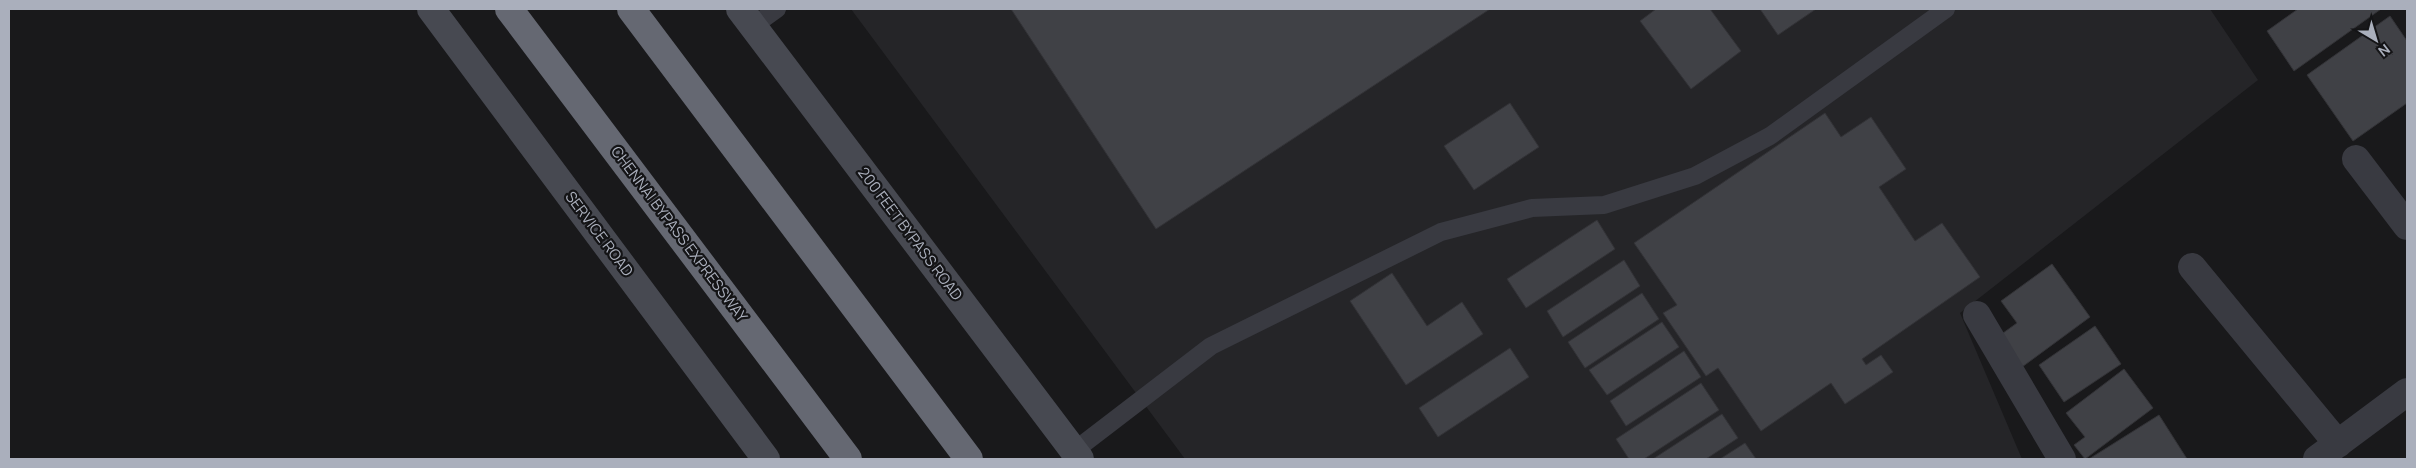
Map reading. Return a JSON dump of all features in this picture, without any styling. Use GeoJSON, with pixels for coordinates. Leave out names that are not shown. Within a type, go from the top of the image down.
{"type":"FeatureCollection","features":[{"type":"Feature","properties":{"kind":"highway","name":"CHENNAI BYPASS EXPRESSWAY"},"geometry":{"type":"LineString","coordinates":[[509,9],[848,459]]}},
{"type":"Feature","properties":{"kind":"highway"},"geometry":{"type":"LineString","coordinates":[[631,9],[969,459]]}},
{"type":"Feature","properties":{"kind":"street","name":"SERVICE ROAD"},"geometry":{"type":"LineString","coordinates":[[431,9],[766,459]]}},
{"type":"Feature","properties":{"kind":"street","name":"200 FEET BYPASS ROAD"},"geometry":{"type":"LineString","coordinates":[[746,18],[1077,455]]}},
{"type":"Feature","properties":{"kind":"street"},"geometry":{"type":"LineString","coordinates":[[2356,159],[2407,226]]}},
{"type":"Feature","properties":{"kind":"street"},"geometry":{"type":"LineString","coordinates":[[2192,267],[2327,452],[2407,392]]}},
{"type":"Feature","properties":{"kind":"street"},"geometry":{"type":"LineString","coordinates":[[1977,315],[2062,459]]}},
{"type":"Feature","properties":{"kind":"lane"},"geometry":{"type":"LineString","coordinates":[[746,18],[776,9]]}},
{"type":"Feature","properties":{"kind":"lane"},"geometry":{"type":"LineString","coordinates":[[1077,455],[1211,346],[1441,232],[1532,208],[1604,205],[1695,176],[1770,136],[1946,9]]}},
{"type":"Feature","properties":{"kind":"shaded area"},"geometry":{"type":"Polygon","coordinates":[[[851,9],[2210,9],[2258,80],[1960,313],[2022,459],[1185,459],[851,9]]]}},
{"type":"Feature","properties":{"kind":"building"},"geometry":{"type":"Polygon","coordinates":[[[1011,9],[1490,9],[1156,229],[1011,9]]]}},
{"type":"Feature","properties":{"kind":"building"},"geometry":{"type":"Polygon","coordinates":[[[1656,9],[1710,9],[1741,51],[1691,89],[1640,21],[1656,9]]]}},
{"type":"Feature","properties":{"kind":"building"},"geometry":{"type":"Polygon","coordinates":[[[1760,9],[1816,9],[1778,35],[1760,9]]]}},
{"type":"Feature","properties":{"kind":"building"},"geometry":{"type":"Polygon","coordinates":[[[2298,9],[2381,9],[2294,71],[2267,31],[2298,9]]]}},
{"type":"Feature","properties":{"kind":"building"},"geometry":{"type":"Polygon","coordinates":[[[2390,16],[2407,41],[2407,103],[2353,141],[2307,75],[2390,16]]]}},
{"type":"Feature","properties":{"kind":"building"},"geometry":{"type":"Polygon","coordinates":[[[1510,103],[1539,147],[1474,190],[1444,146],[1510,103]]]}},
{"type":"Feature","properties":{"kind":"building"},"geometry":{"type":"Polygon","coordinates":[[[1825,113],[1841,137],[1871,117],[1906,169],[1879,187],[1915,241],[1942,223],[1980,277],[1862,359],[1866,365],[1881,355],[1893,372],[1845,404],[1831,383],[1761,431],[1718,368],[1706,376],[1663,313],[1677,305],[1634,243],[1825,113]]]}},
{"type":"Feature","properties":{"kind":"building"},"geometry":{"type":"Polygon","coordinates":[[[1597,220],[1615,249],[1526,308],[1507,279],[1597,220]]]}},
{"type":"Feature","properties":{"kind":"building"},"geometry":{"type":"Polygon","coordinates":[[[1624,260],[1640,286],[1563,337],[1547,311],[1624,260]]]}},
{"type":"Feature","properties":{"kind":"building"},"geometry":{"type":"Polygon","coordinates":[[[2052,264],[2090,317],[2022,367],[1999,336],[2017,323],[2001,301],[2052,264]]]}},
{"type":"Feature","properties":{"kind":"building"},"geometry":{"type":"Polygon","coordinates":[[[1392,273],[1427,326],[1462,302],[1483,334],[1406,385],[1350,301],[1392,273]]]}},
{"type":"Feature","properties":{"kind":"building"},"geometry":{"type":"Polygon","coordinates":[[[1642,293],[1659,319],[1585,368],[1568,342],[1642,293]]]}},
{"type":"Feature","properties":{"kind":"building"},"geometry":{"type":"Polygon","coordinates":[[[1662,322],[1679,347],[1607,395],[1589,370],[1662,322]]]}},
{"type":"Feature","properties":{"kind":"building"},"geometry":{"type":"Polygon","coordinates":[[[2095,326],[2121,364],[2064,402],[2039,365],[2095,326]]]}},
{"type":"Feature","properties":{"kind":"building"},"geometry":{"type":"Polygon","coordinates":[[[1510,348],[1529,377],[1438,437],[1419,408],[1510,348]]]}},
{"type":"Feature","properties":{"kind":"building"},"geometry":{"type":"Polygon","coordinates":[[[1684,351],[1701,377],[1626,426],[1610,401],[1684,351]]]}},
{"type":"Feature","properties":{"kind":"building"},"geometry":{"type":"Polygon","coordinates":[[[2124,369],[2153,408],[2085,459],[2074,445],[2085,437],[2066,413],[2124,369]]]}},
{"type":"Feature","properties":{"kind":"building"},"geometry":{"type":"Polygon","coordinates":[[[1701,383],[1719,410],[1644,459],[1629,459],[1616,439],[1701,383]]]}},
{"type":"Feature","properties":{"kind":"building"},"geometry":{"type":"Polygon","coordinates":[[[1722,414],[1738,438],[1706,459],[1653,459],[1722,414]]]}},
{"type":"Feature","properties":{"kind":"building"},"geometry":{"type":"Polygon","coordinates":[[[2159,415],[2187,459],[2089,459],[2159,415]]]}},
{"type":"Feature","properties":{"kind":"building"},"geometry":{"type":"Polygon","coordinates":[[[1745,443],[1756,459],[1720,459],[1745,443]]]}}]}
